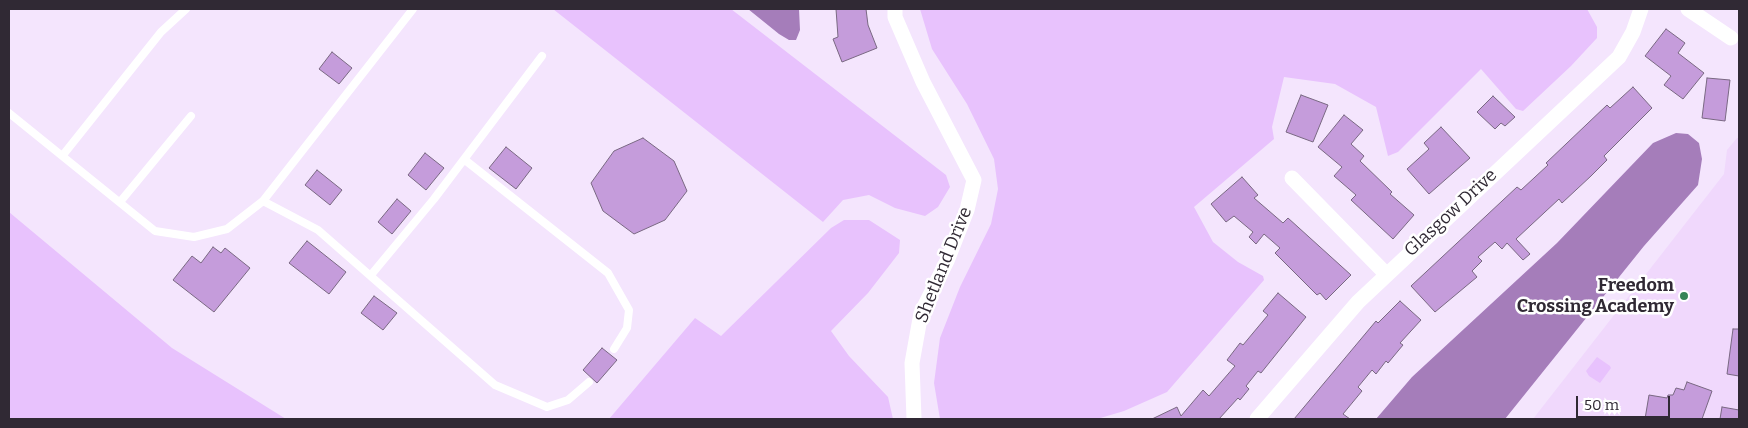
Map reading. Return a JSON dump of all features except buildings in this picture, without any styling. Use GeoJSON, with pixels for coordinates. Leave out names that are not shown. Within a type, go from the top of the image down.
{"type":"FeatureCollection","features":[{"type":"Feature","properties":{"kind":"street","name":"Shetland Drive"},"geometry":{"type":"LineString","coordinates":[[895,9],[895,17],[923,82],[974,180],[967,210],[947,261],[921,313],[912,363],[914,419]]}},
{"type":"Feature","properties":{"kind":"street","name":"Glasgow Drive"},"geometry":{"type":"LineString","coordinates":[[1257,419],[1358,302],[1618,56],[1634,32],[1641,9]]}},
{"type":"Feature","properties":{"kind":"street"},"geometry":{"type":"LineString","coordinates":[[1688,9],[1731,38]]}},
{"type":"Feature","properties":{"kind":"street"},"geometry":{"type":"LineString","coordinates":[[1292,178],[1386,274]]}},
{"type":"Feature","properties":{"kind":"lane"},"geometry":{"type":"LineString","coordinates":[[63,155],[161,32],[186,9]]}},
{"type":"Feature","properties":{"kind":"lane"},"geometry":{"type":"LineString","coordinates":[[9,113],[155,231],[194,237],[227,229],[263,201],[412,9]]}},
{"type":"Feature","properties":{"kind":"lane"},"geometry":{"type":"LineString","coordinates":[[371,275],[465,160],[542,56]]}},
{"type":"Feature","properties":{"kind":"lane"},"geometry":{"type":"LineString","coordinates":[[120,202],[191,116]]}},
{"type":"Feature","properties":{"kind":"lane"},"geometry":{"type":"LineString","coordinates":[[465,160],[608,273],[629,310],[627,328],[614,349]]}},
{"type":"Feature","properties":{"kind":"lane"},"geometry":{"type":"LineString","coordinates":[[263,201],[318,230],[495,385],[547,407],[568,400],[589,382]]}},
{"type":"Feature","properties":{"kind":"shaded area"},"geometry":{"type":"Polygon","coordinates":[[[553,9],[731,9],[946,175],[950,187],[938,207],[925,216],[895,208],[869,195],[843,200],[823,222],[553,9]]]}},
{"type":"Feature","properties":{"kind":"shaded area"},"geometry":{"type":"Polygon","coordinates":[[[748,9],[799,9],[800,30],[796,40],[789,40],[779,34],[748,9]]]}},
{"type":"Feature","properties":{"kind":"shaded area"},"geometry":{"type":"Polygon","coordinates":[[[920,9],[1587,9],[1597,27],[1597,38],[1571,66],[1523,111],[1516,109],[1481,69],[1398,152],[1388,156],[1376,107],[1335,84],[1284,77],[1272,127],[1274,139],[1194,207],[1213,242],[1238,262],[1263,276],[1264,280],[1167,392],[1124,411],[1097,419],[940,419],[934,383],[940,338],[960,287],[991,224],[998,189],[994,159],[967,104],[932,49],[920,9]]]}},
{"type":"Feature","properties":{"kind":"shaded area"},"geometry":{"type":"Polygon","coordinates":[[[1676,133],[1688,134],[1699,143],[1702,159],[1698,185],[1644,246],[1505,419],[1376,419],[1412,377],[1557,243],[1653,143],[1676,133]]]}},
{"type":"Feature","properties":{"kind":"shaded area","name":"Freedom Crossing Academy"},"geometry":{"type":"Polygon","coordinates":[[[1739,138],[1739,419],[1533,419],[1724,174],[1727,150],[1739,138]]]}},
{"type":"Feature","properties":{"kind":"shaded area"},"geometry":{"type":"Polygon","coordinates":[[[9,212],[172,348],[286,419],[9,419],[9,212]]]}},
{"type":"Feature","properties":{"kind":"shaded area"},"geometry":{"type":"Polygon","coordinates":[[[844,220],[869,220],[900,240],[899,253],[868,293],[831,331],[849,356],[888,397],[893,419],[609,419],[695,318],[721,336],[831,228],[844,220]]]}},
{"type":"Feature","properties":{"kind":"shaded area"},"geometry":{"type":"Polygon","coordinates":[[[1597,357],[1611,368],[1600,383],[1589,376],[1586,371],[1597,357]]]}},
{"type":"Feature","properties":{"kind":"place","name":"Freedom Crossing Academy"},"geometry":{"type":"Point","coordinates":[1684,296]}}]}
